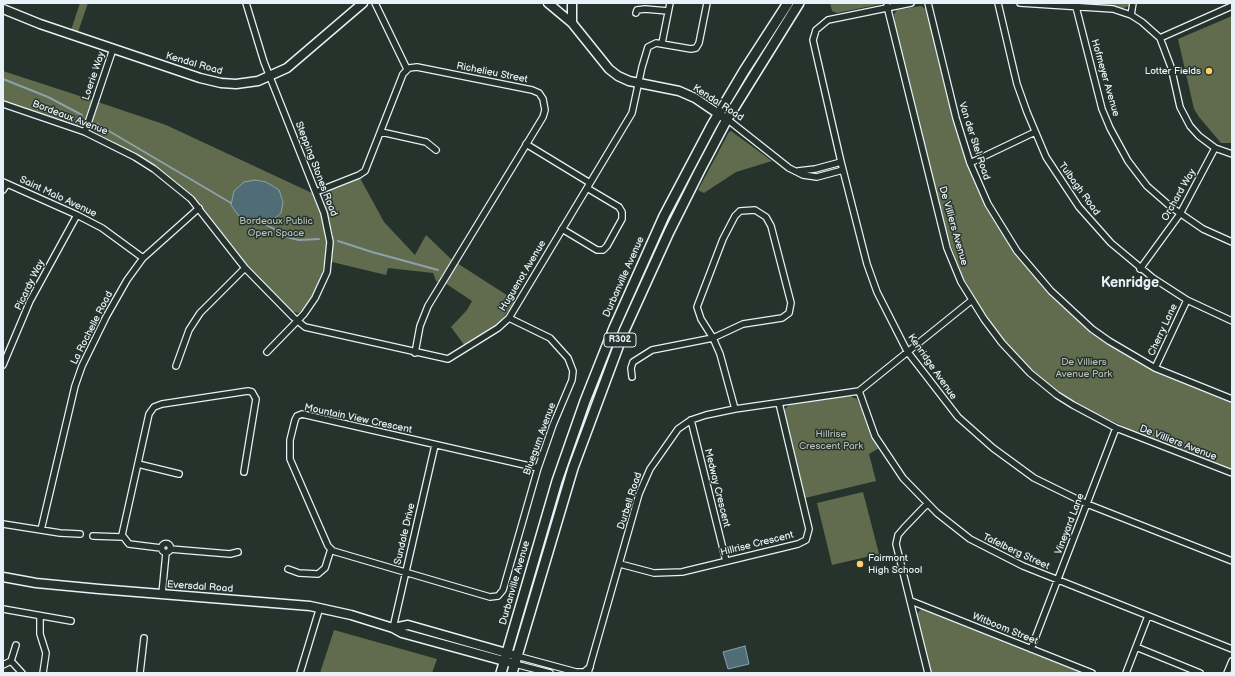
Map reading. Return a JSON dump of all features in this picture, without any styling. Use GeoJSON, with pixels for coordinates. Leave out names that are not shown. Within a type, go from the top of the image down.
{"type":"FeatureCollection","features":[{"type":"Feature","properties":{"kind":"main road","name":"Durbanville Avenue"},"geometry":{"type":"LineString","coordinates":[[501,673],[557,481],[599,365],[647,251],[718,113],[788,3]]}},
{"type":"Feature","properties":{"kind":"main road","name":"R302"},"geometry":{"type":"LineString","coordinates":[[512,673],[564,496],[609,368],[669,232],[727,119],[799,3]]}},
{"type":"Feature","properties":{"kind":"street","name":"Stepping Stones Road"},"geometry":{"type":"LineString","coordinates":[[246,3],[270,77],[316,192],[328,227],[330,256],[322,284],[304,314],[267,352]]}},
{"type":"Feature","properties":{"kind":"street","name":"Kendal Road"},"geometry":{"type":"LineString","coordinates":[[3,9],[34,22],[214,82],[243,84],[270,77],[292,65],[363,3]]}},
{"type":"Feature","properties":{"kind":"street"},"geometry":{"type":"LineString","coordinates":[[316,192],[363,173],[381,132],[403,74],[407,69],[375,3]]}},
{"type":"Feature","properties":{"kind":"street","name":"Kendal Road"},"geometry":{"type":"LineString","coordinates":[[548,3],[572,23],[614,73],[626,80],[679,91],[727,119],[795,171],[813,177],[843,170]]}},
{"type":"Feature","properties":{"kind":"street"},"geometry":{"type":"LineString","coordinates":[[564,15],[568,3]]}},
{"type":"Feature","properties":{"kind":"street"},"geometry":{"type":"LineString","coordinates":[[572,3],[572,23]]}},
{"type":"Feature","properties":{"kind":"street"},"geometry":{"type":"LineString","coordinates":[[670,3],[662,44],[690,49],[697,47],[707,3]]}},
{"type":"Feature","properties":{"kind":"street"},"geometry":{"type":"LineString","coordinates":[[888,6],[911,3]]}},
{"type":"Feature","properties":{"kind":"street","name":"Van der Stel Road"},"geometry":{"type":"LineString","coordinates":[[928,3],[956,118],[970,163],[978,185],[1017,251],[1051,291],[1092,329],[1128,353],[1156,368],[1232,400]]}},
{"type":"Feature","properties":{"kind":"street","name":"Tulbagh Road"},"geometry":{"type":"LineString","coordinates":[[998,3],[1017,84],[1035,132],[1054,171],[1079,208],[1111,243],[1140,269],[1187,300],[1232,321]]}},
{"type":"Feature","properties":{"kind":"street"},"geometry":{"type":"LineString","coordinates":[[1020,3],[1114,9],[1131,15],[1142,22],[1160,38],[1171,67],[1177,98],[1184,116],[1195,132],[1215,148],[1232,154]]}},
{"type":"Feature","properties":{"kind":"street"},"geometry":{"type":"LineString","coordinates":[[1131,15],[1133,3]]}},
{"type":"Feature","properties":{"kind":"street","name":"Kenridge Avenue"},"geometry":{"type":"LineString","coordinates":[[888,6],[831,19],[818,28],[813,36],[813,44],[843,170],[872,278],[884,306],[907,351],[950,409],[992,448],[1034,478],[1087,504],[1232,561]]}},
{"type":"Feature","properties":{"kind":"street","name":"De Villiers Avenue"},"geometry":{"type":"LineString","coordinates":[[888,6],[947,248],[957,274],[972,300],[1002,343],[1044,385],[1073,405],[1116,428],[1232,473]]}},
{"type":"Feature","properties":{"kind":"street"},"geometry":{"type":"LineString","coordinates":[[1160,38],[1232,6]]}},
{"type":"Feature","properties":{"kind":"street","name":"Hofmeyer Avenue"},"geometry":{"type":"LineString","coordinates":[[1076,7],[1097,91],[1110,128],[1128,161],[1161,200],[1203,229],[1232,242]]}},
{"type":"Feature","properties":{"kind":"street"},"geometry":{"type":"LineString","coordinates":[[636,13],[637,10],[645,8],[668,11]]}},
{"type":"Feature","properties":{"kind":"street","name":"Huguenot Avenue"},"geometry":{"type":"LineString","coordinates":[[297,321],[309,329],[441,359],[451,358],[505,324],[632,113],[638,83],[648,47],[654,43],[662,44]]}},
{"type":"Feature","properties":{"kind":"street","name":"Loerie Way"},"geometry":{"type":"LineString","coordinates":[[85,132],[113,49]]}},
{"type":"Feature","properties":{"kind":"street","name":"Richelieu Street"},"geometry":{"type":"LineString","coordinates":[[407,69],[417,66],[536,91],[543,99],[545,110],[526,144],[431,300],[422,319],[415,353]]}},
{"type":"Feature","properties":{"kind":"street","name":"Bordeaux Avenue"},"geometry":{"type":"LineString","coordinates":[[3,104],[85,132],[144,162],[186,195],[199,208],[245,268],[297,321]]}},
{"type":"Feature","properties":{"kind":"street"},"geometry":{"type":"LineString","coordinates":[[381,132],[426,142],[436,150]]}},
{"type":"Feature","properties":{"kind":"street"},"geometry":{"type":"LineString","coordinates":[[970,163],[1035,132]]}},
{"type":"Feature","properties":{"kind":"street"},"geometry":{"type":"LineString","coordinates":[[526,144],[589,185],[619,207],[622,212],[622,220],[607,246],[603,250],[596,250],[562,229]]}},
{"type":"Feature","properties":{"kind":"street","name":"Orchard Way"},"geometry":{"type":"LineString","coordinates":[[1140,269],[1180,214],[1215,148]]}},
{"type":"Feature","properties":{"kind":"street"},"geometry":{"type":"LineString","coordinates":[[795,171],[815,169],[841,162]]}},
{"type":"Feature","properties":{"kind":"street"},"geometry":{"type":"LineString","coordinates":[[3,190],[5,183]]}},
{"type":"Feature","properties":{"kind":"street","name":"Saint Malo Avenue"},"geometry":{"type":"LineString","coordinates":[[5,183],[77,215],[102,228],[143,258]]}},
{"type":"Feature","properties":{"kind":"street","name":"La Rochelle Road"},"geometry":{"type":"LineString","coordinates":[[41,530],[75,386],[82,366],[106,317],[143,258],[199,208]]}},
{"type":"Feature","properties":{"kind":"street"},"geometry":{"type":"LineString","coordinates":[[632,377],[633,362],[652,350],[713,338],[743,324],[782,318],[790,310],[791,303],[771,226],[766,217],[755,210],[740,211],[735,216],[723,240],[697,303],[701,319],[713,338],[724,366],[735,409]]}},
{"type":"Feature","properties":{"kind":"street","name":"Picardy Way"},"geometry":{"type":"LineString","coordinates":[[3,365],[4,358],[30,301],[77,215]]}},
{"type":"Feature","properties":{"kind":"street"},"geometry":{"type":"LineString","coordinates":[[176,366],[186,338],[197,317],[207,305],[245,268]]}},
{"type":"Feature","properties":{"kind":"street"},"geometry":{"type":"LineString","coordinates":[[859,391],[972,300]]}},
{"type":"Feature","properties":{"kind":"street","name":"Cherry Lane"},"geometry":{"type":"LineString","coordinates":[[1156,368],[1187,300]]}},
{"type":"Feature","properties":{"kind":"street","name":"Bluegum Avenue"},"geometry":{"type":"LineString","coordinates":[[406,572],[490,597],[498,596],[503,590],[538,468],[573,378],[573,367],[568,358],[550,338],[509,318]]}},
{"type":"Feature","properties":{"kind":"street","name":"Durbell Road"},"geometry":{"type":"LineString","coordinates":[[589,670],[639,494],[650,469],[678,429],[691,420],[735,409],[859,391]]}},
{"type":"Feature","properties":{"kind":"street","name":"Tafelberg Street"},"geometry":{"type":"LineString","coordinates":[[859,391],[875,436],[903,478],[927,504],[953,527],[986,549],[1057,580],[1232,649]]}},
{"type":"Feature","properties":{"kind":"street"},"geometry":{"type":"LineString","coordinates":[[166,553],[162,551],[161,548],[126,543],[122,537],[149,414],[154,407],[162,404],[250,392],[254,394],[256,399],[244,472]]}},
{"type":"Feature","properties":{"kind":"street","name":"Hillrise Crescent"},"geometry":{"type":"LineString","coordinates":[[620,564],[648,572],[682,572],[798,544],[808,537],[809,529],[779,403]]}},
{"type":"Feature","properties":{"kind":"street","name":"Mountain View Crescent"},"geometry":{"type":"LineString","coordinates":[[331,550],[290,459],[290,440],[297,416],[302,414],[538,468]]}},
{"type":"Feature","properties":{"kind":"street","name":"Medway Crescent"},"geometry":{"type":"LineString","coordinates":[[691,420],[726,561]]}},
{"type":"Feature","properties":{"kind":"street","name":"Vineyard Lane"},"geometry":{"type":"LineString","coordinates":[[1031,649],[1116,428]]}},
{"type":"Feature","properties":{"kind":"street","name":"Sundale Drive"},"geometry":{"type":"LineString","coordinates":[[393,628],[435,444]]}},
{"type":"Feature","properties":{"kind":"street"},"geometry":{"type":"LineString","coordinates":[[138,464],[179,474]]}},
{"type":"Feature","properties":{"kind":"street"},"geometry":{"type":"LineString","coordinates":[[927,504],[898,535],[896,544],[928,673]]}},
{"type":"Feature","properties":{"kind":"street"},"geometry":{"type":"LineString","coordinates":[[3,524],[80,534]]}},
{"type":"Feature","properties":{"kind":"street"},"geometry":{"type":"LineString","coordinates":[[93,536],[122,537]]}},
{"type":"Feature","properties":{"kind":"street"},"geometry":{"type":"LineString","coordinates":[[161,548],[166,544],[169,544],[170,548],[230,554],[238,552]]}},
{"type":"Feature","properties":{"kind":"street"},"geometry":{"type":"LineString","coordinates":[[162,594],[166,553],[170,548]]}},
{"type":"Feature","properties":{"kind":"street"},"geometry":{"type":"LineString","coordinates":[[288,569],[299,573],[318,574],[325,568],[331,550],[406,572]]}},
{"type":"Feature","properties":{"kind":"street","name":"Eversdal Road"},"geometry":{"type":"LineString","coordinates":[[3,577],[42,583],[162,594],[268,601],[320,607],[393,628],[402,633],[516,660]]}},
{"type":"Feature","properties":{"kind":"street","name":"Witboom Street"},"geometry":{"type":"LineString","coordinates":[[911,601],[1092,673]]}},
{"type":"Feature","properties":{"kind":"street"},"geometry":{"type":"LineString","coordinates":[[300,673],[320,607]]}},
{"type":"Feature","properties":{"kind":"street"},"geometry":{"type":"LineString","coordinates":[[3,609],[20,611],[40,617],[71,621]]}},
{"type":"Feature","properties":{"kind":"street"},"geometry":{"type":"LineString","coordinates":[[1126,673],[1148,616]]}},
{"type":"Feature","properties":{"kind":"street"},"geometry":{"type":"LineString","coordinates":[[40,617],[40,634],[46,653],[43,673]]}},
{"type":"Feature","properties":{"kind":"street"},"geometry":{"type":"LineString","coordinates":[[140,673],[144,638]]}},
{"type":"Feature","properties":{"kind":"street"},"geometry":{"type":"LineString","coordinates":[[11,662],[16,645]]}},
{"type":"Feature","properties":{"kind":"street"},"geometry":{"type":"LineString","coordinates":[[1136,648],[1200,673]]}},
{"type":"Feature","properties":{"kind":"street"},"geometry":{"type":"LineString","coordinates":[[516,660],[576,672],[584,672],[589,670]]}},
{"type":"Feature","properties":{"kind":"street"},"geometry":{"type":"LineString","coordinates":[[516,660],[550,673]]}},
{"type":"Feature","properties":{"kind":"street"},"geometry":{"type":"LineString","coordinates":[[1227,673],[1232,661]]}},
{"type":"Feature","properties":{"kind":"street"},"geometry":{"type":"LineString","coordinates":[[3,665],[11,662]]}},
{"type":"Feature","properties":{"kind":"street"},"geometry":{"type":"LineString","coordinates":[[11,662],[22,673]]}},
{"type":"Feature","properties":{"kind":"green space"},"geometry":{"type":"Polygon","coordinates":[[[80,3],[88,3],[78,32],[71,30],[80,3]]]}},
{"type":"Feature","properties":{"kind":"green space"},"geometry":{"type":"Polygon","coordinates":[[[830,3],[886,3],[837,13],[832,11],[830,3]]]}},
{"type":"Feature","properties":{"kind":"green space"},"geometry":{"type":"Polygon","coordinates":[[[1076,3],[1130,3],[1124,8],[1076,3]]]}},
{"type":"Feature","properties":{"kind":"green space","name":"De Villiers Avenue Park"},"geometry":{"type":"Polygon","coordinates":[[[921,6],[927,10],[961,147],[980,193],[1005,237],[1031,273],[1053,298],[1106,342],[1155,371],[1232,403],[1232,470],[1133,431],[1079,405],[1052,387],[1028,366],[1006,343],[986,317],[963,277],[946,233],[895,24],[894,14],[897,10],[921,6]]]}},
{"type":"Feature","properties":{"kind":"green space","name":"Lotter Fields"},"geometry":{"type":"Polygon","coordinates":[[[1232,16],[1232,143],[1221,143],[1194,109],[1178,39],[1232,16]]]}},
{"type":"Feature","properties":{"kind":"green space"},"geometry":{"type":"Polygon","coordinates":[[[3,71],[92,100],[85,122],[77,126],[3,101],[3,71]]]}},
{"type":"Feature","properties":{"kind":"green space","name":"Bordeaux Public Open Space"},"geometry":{"type":"Polygon","coordinates":[[[98,102],[166,125],[312,193],[322,217],[327,249],[321,280],[304,310],[298,313],[291,311],[245,263],[203,208],[180,186],[146,160],[92,130],[90,125],[98,102]]]}},
{"type":"Feature","properties":{"kind":"green space"},"geometry":{"type":"Polygon","coordinates":[[[731,131],[772,161],[736,172],[704,193],[698,190],[729,132],[731,131]]]}},
{"type":"Feature","properties":{"kind":"green space","name":"Bordeaux Public Open Space"},"geometry":{"type":"Polygon","coordinates":[[[360,178],[384,222],[415,255],[426,235],[452,260],[438,282],[436,281],[433,273],[388,268],[386,275],[332,262],[333,236],[323,195],[327,191],[360,178]]]}},
{"type":"Feature","properties":{"kind":"green space"},"geometry":{"type":"Polygon","coordinates":[[[457,263],[516,301],[499,323],[465,346],[451,327],[467,310],[472,301],[445,283],[457,263]]]}},
{"type":"Feature","properties":{"kind":"green space","name":"Hillrise Crescent Park"},"geometry":{"type":"Polygon","coordinates":[[[850,396],[857,399],[879,448],[869,454],[876,481],[805,498],[785,415],[785,409],[790,404],[850,396]]]}},
{"type":"Feature","properties":{"kind":"green space"},"geometry":{"type":"Polygon","coordinates":[[[863,492],[879,554],[832,565],[817,503],[863,492]]]}},
{"type":"Feature","properties":{"kind":"green space"},"geometry":{"type":"Polygon","coordinates":[[[921,609],[925,609],[1085,673],[930,673],[916,615],[921,609]]]}},
{"type":"Feature","properties":{"kind":"green space"},"geometry":{"type":"Polygon","coordinates":[[[334,630],[437,659],[432,673],[320,673],[334,630]]]}},
{"type":"Feature","properties":{"kind":"water"},"geometry":{"type":"Polygon","coordinates":[[[255,180],[266,182],[279,190],[283,202],[281,213],[274,219],[257,225],[238,215],[231,205],[234,191],[244,182],[255,180]]]}},
{"type":"Feature","properties":{"kind":"water"},"geometry":{"type":"Polygon","coordinates":[[[745,646],[749,664],[728,669],[723,652],[745,646]]]}},
{"type":"Feature","properties":{"kind":"waterway"},"geometry":{"type":"LineString","coordinates":[[3,79],[48,97],[82,115]]}},
{"type":"Feature","properties":{"kind":"waterway"},"geometry":{"type":"LineString","coordinates":[[97,124],[231,203]]}},
{"type":"Feature","properties":{"kind":"waterway"},"geometry":{"type":"LineString","coordinates":[[265,224],[290,238],[299,240],[319,239]]}},
{"type":"Feature","properties":{"kind":"waterway"},"geometry":{"type":"LineString","coordinates":[[338,241],[438,270]]}},
{"type":"Feature","properties":{"kind":"place","name":"Lotter Fields"},"geometry":{"type":"Point","coordinates":[1209,71]}},
{"type":"Feature","properties":{"kind":"place","name":"Fairmont High School"},"geometry":{"type":"Point","coordinates":[860,564]}},
{"type":"Feature","properties":{"kind":"district","name":"Kenridge"},"geometry":{"type":"Point","coordinates":[1130,283]}}]}
